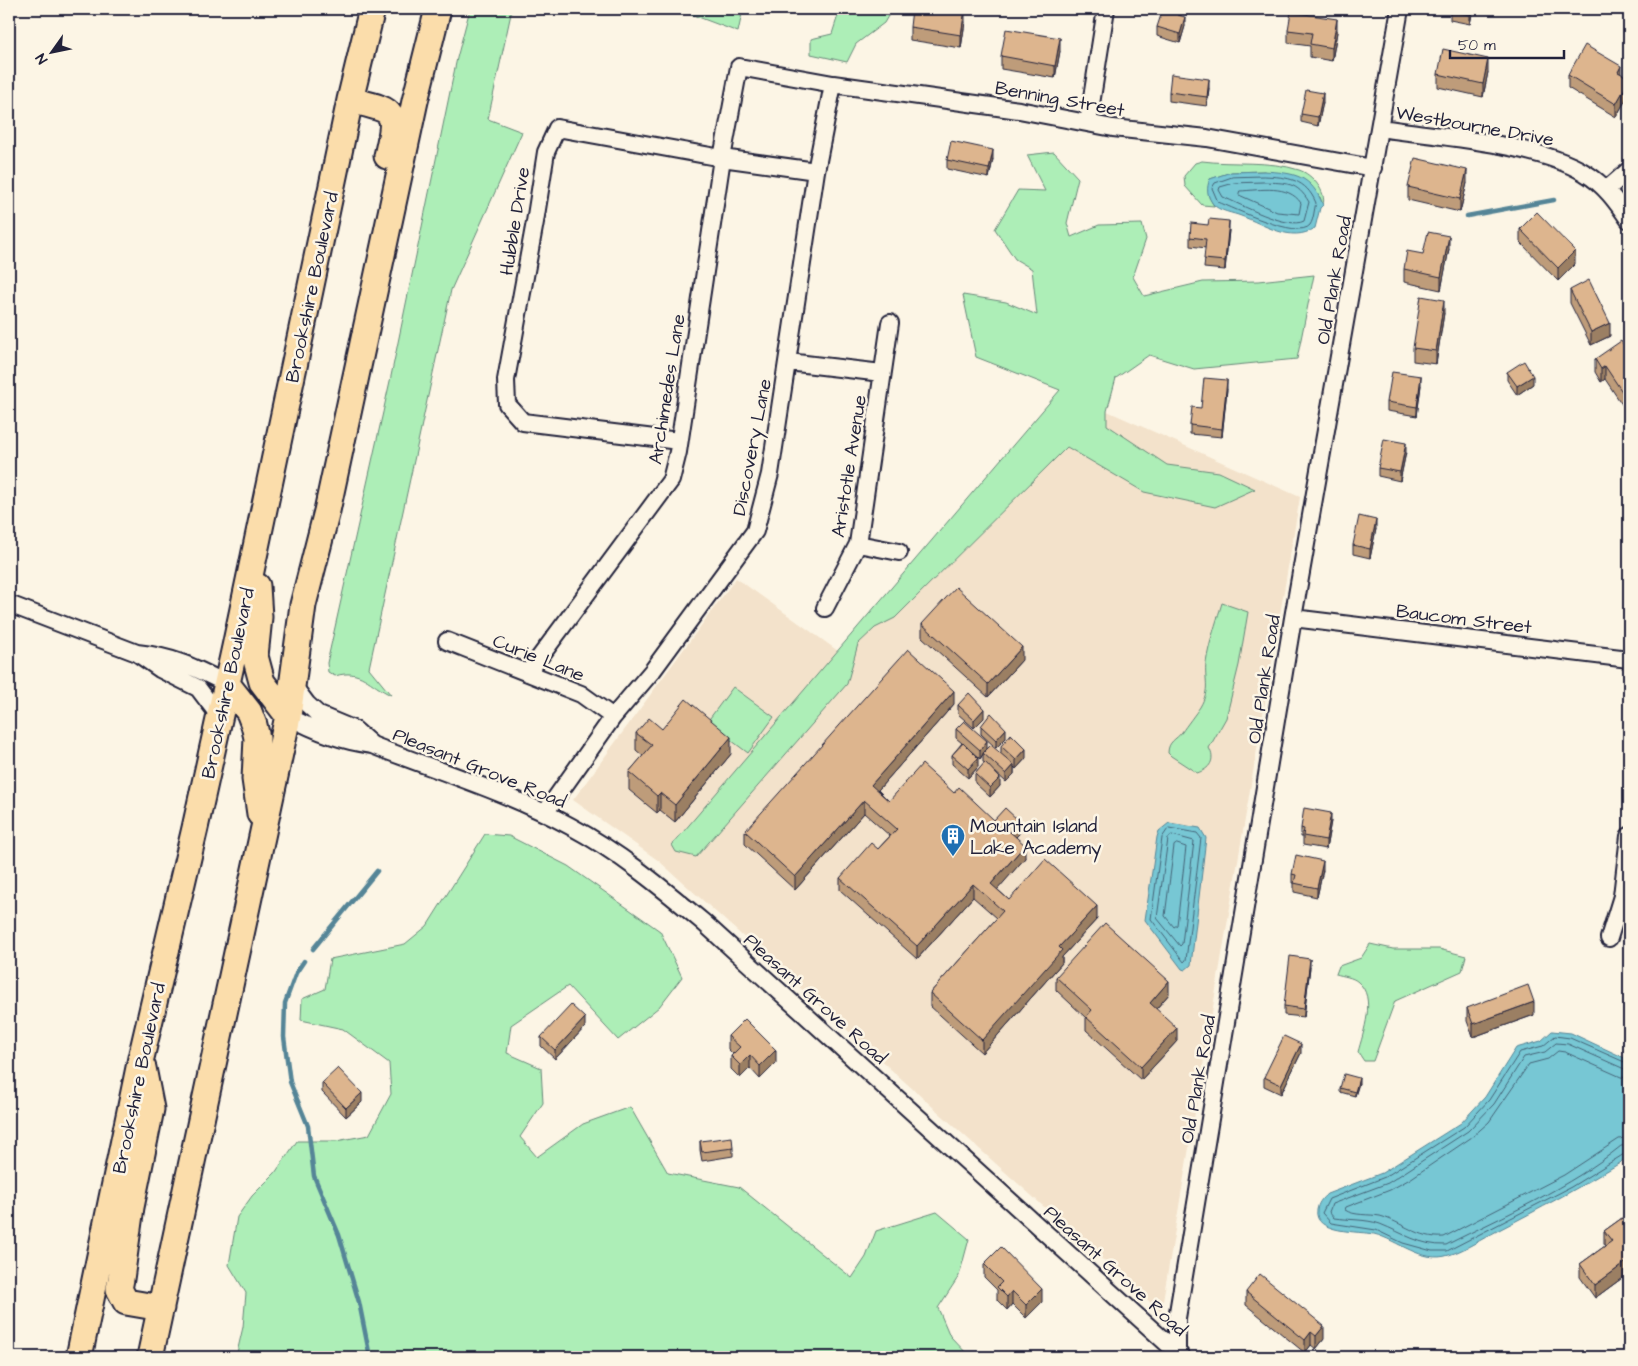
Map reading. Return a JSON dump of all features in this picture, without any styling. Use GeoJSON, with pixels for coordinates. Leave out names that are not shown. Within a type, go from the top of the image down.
{"type":"FeatureCollection","features":[{"type":"Feature","properties":{"kind":"highway","name":"Brookshire Boulevard"},"geometry":{"type":"LineString","coordinates":[[78,1357],[141,1058],[227,684],[350,100],[372,9]]}},
{"type":"Feature","properties":{"kind":"highway"},"geometry":{"type":"LineString","coordinates":[[150,1357],[288,716],[303,604],[328,511],[413,111],[438,9]]}},
{"type":"Feature","properties":{"kind":"highway"},"geometry":{"type":"LineString","coordinates":[[350,100],[383,108],[393,120],[376,232],[353,341],[360,359]]}},
{"type":"Feature","properties":{"kind":"highway"},"geometry":{"type":"LineString","coordinates":[[255,549],[259,617],[255,656],[262,682],[288,716]]}},
{"type":"Feature","properties":{"kind":"highway"},"geometry":{"type":"LineString","coordinates":[[227,684],[249,712],[258,738],[255,780],[262,834]]}},
{"type":"Feature","properties":{"kind":"highway"},"geometry":{"type":"LineString","coordinates":[[141,1058],[151,1109],[131,1207],[120,1289],[126,1302],[161,1308]]}},
{"type":"Feature","properties":{"kind":"street"},"geometry":{"type":"LineString","coordinates":[[1088,123],[1106,9]]}},
{"type":"Feature","properties":{"kind":"street","name":"Old Plank Road"},"geometry":{"type":"LineString","coordinates":[[1179,1355],[1177,1318],[1294,618],[1400,9]]}},
{"type":"Feature","properties":{"kind":"street","name":"Benning Street"},"geometry":{"type":"LineString","coordinates":[[739,67],[833,84],[1019,110],[1088,123],[1207,138],[1373,168]]}},
{"type":"Feature","properties":{"kind":"street","name":"Archimedes Lane"},"geometry":{"type":"LineString","coordinates":[[528,673],[671,480],[722,158],[739,67]]}},
{"type":"Feature","properties":{"kind":"street","name":"Discovery Lane"},"geometry":{"type":"LineString","coordinates":[[545,813],[613,717],[653,670],[754,531],[770,474],[816,171],[833,84]]}},
{"type":"Feature","properties":{"kind":"street","name":"Hubble Drive"},"geometry":{"type":"LineString","coordinates":[[678,441],[523,422],[507,404],[506,380],[546,152],[556,128],[722,158],[816,171]]}},
{"type":"Feature","properties":{"kind":"street","name":"Westbourne Drive"},"geometry":{"type":"LineString","coordinates":[[1380,128],[1540,154],[1566,162],[1586,174],[1606,190],[1629,220]]}},
{"type":"Feature","properties":{"kind":"street"},"geometry":{"type":"LineString","coordinates":[[1606,190],[1629,170]]}},
{"type":"Feature","properties":{"kind":"street","name":"Aristotle Avenue"},"geometry":{"type":"LineString","coordinates":[[826,608],[858,544],[890,323]]}},
{"type":"Feature","properties":{"kind":"street"},"geometry":{"type":"LineString","coordinates":[[788,362],[882,372]]}},
{"type":"Feature","properties":{"kind":"street"},"geometry":{"type":"LineString","coordinates":[[858,544],[899,552]]}},
{"type":"Feature","properties":{"kind":"street"},"geometry":{"type":"LineString","coordinates":[[9,604],[137,652],[164,656],[190,664],[227,684]]}},
{"type":"Feature","properties":{"kind":"street","name":"Baucom Street"},"geometry":{"type":"LineString","coordinates":[[1294,618],[1629,659]]}},
{"type":"Feature","properties":{"kind":"street","name":"Curie Lane"},"geometry":{"type":"LineString","coordinates":[[447,641],[580,694],[613,717]]}},
{"type":"Feature","properties":{"kind":"street"},"geometry":{"type":"LineString","coordinates":[[137,652],[160,668],[198,688],[220,716]]}},
{"type":"Feature","properties":{"kind":"street","name":"Pleasant Grove Road"},"geometry":{"type":"LineString","coordinates":[[292,684],[307,704],[319,714],[355,730],[372,745]]}},
{"type":"Feature","properties":{"kind":"street","name":"Pleasant Grove Road"},"geometry":{"type":"LineString","coordinates":[[288,716],[311,728],[350,742],[372,745],[545,813],[610,850],[656,883],[703,922],[1179,1355]]}},
{"type":"Feature","properties":{"kind":"street"},"geometry":{"type":"LineString","coordinates":[[1609,938],[1622,896],[1629,836]]}},
{"type":"Feature","properties":{"kind":"shaded area"},"geometry":{"type":"Polygon","coordinates":[[[1060,390],[1300,497],[1161,1312],[659,861],[573,800],[736,578],[838,651],[1060,390]]]}},
{"type":"Feature","properties":{"kind":"green space"},"geometry":{"type":"Polygon","coordinates":[[[470,9],[512,9],[488,119],[522,132],[451,290],[369,668],[391,695],[358,676],[344,674],[335,676],[328,672],[327,663],[390,381],[457,58],[470,9]]]}},
{"type":"Feature","properties":{"kind":"green space"},"geometry":{"type":"Polygon","coordinates":[[[677,9],[743,9],[738,32],[677,9]]]}},
{"type":"Feature","properties":{"kind":"green space"},"geometry":{"type":"Polygon","coordinates":[[[840,9],[892,9],[884,23],[856,44],[847,62],[811,54],[811,39],[832,34],[840,9]]]}},
{"type":"Feature","properties":{"kind":"green space"},"geometry":{"type":"Polygon","coordinates":[[[1054,152],[1078,178],[1067,223],[1071,237],[1099,225],[1142,224],[1146,239],[1133,277],[1144,296],[1203,282],[1259,281],[1314,275],[1297,359],[1194,369],[1149,355],[1116,378],[1107,411],[1107,425],[1167,465],[1219,472],[1255,489],[1215,507],[1144,492],[1067,447],[895,618],[875,628],[858,644],[847,684],[696,857],[676,852],[672,845],[1060,390],[976,357],[963,295],[1006,302],[1037,315],[1032,269],[1015,259],[995,229],[1018,190],[1045,191],[1027,155],[1054,152]]]}},
{"type":"Feature","properties":{"kind":"green space"},"geometry":{"type":"Polygon","coordinates":[[[1202,161],[1276,165],[1299,170],[1309,175],[1321,189],[1324,200],[1323,205],[1320,197],[1264,171],[1232,172],[1210,179],[1209,197],[1214,206],[1202,205],[1185,186],[1184,176],[1195,163],[1202,161]]]}},
{"type":"Feature","properties":{"kind":"green space"},"geometry":{"type":"Polygon","coordinates":[[[1222,603],[1248,612],[1239,665],[1226,718],[1209,748],[1212,756],[1210,764],[1197,773],[1171,756],[1168,753],[1168,749],[1200,707],[1205,695],[1207,656],[1222,603]]]}},
{"type":"Feature","properties":{"kind":"green space"},"geometry":{"type":"Polygon","coordinates":[[[733,687],[774,717],[748,753],[707,722],[733,687]]]}},
{"type":"Feature","properties":{"kind":"green space"},"geometry":{"type":"Polygon","coordinates":[[[485,834],[509,836],[568,866],[660,931],[682,977],[659,1007],[618,1040],[568,986],[511,1025],[507,1053],[541,1068],[543,1103],[520,1137],[537,1157],[583,1124],[630,1107],[668,1173],[739,1187],[852,1278],[866,1257],[876,1231],[937,1212],[969,1239],[959,1276],[938,1308],[950,1336],[970,1357],[236,1357],[243,1327],[246,1293],[229,1265],[237,1217],[252,1196],[275,1173],[297,1141],[336,1141],[369,1135],[391,1094],[389,1063],[343,1029],[301,1020],[302,999],[325,989],[330,959],[405,944],[427,926],[485,834]]]}},
{"type":"Feature","properties":{"kind":"green space"},"geometry":{"type":"Polygon","coordinates":[[[1370,944],[1393,949],[1439,949],[1466,956],[1462,971],[1395,1001],[1373,1061],[1364,1061],[1358,1052],[1367,1016],[1367,997],[1364,989],[1356,980],[1336,974],[1339,966],[1361,958],[1370,944]]]}},
{"type":"Feature","properties":{"kind":"water"},"geometry":{"type":"Polygon","coordinates":[[[1264,171],[1293,175],[1301,178],[1313,187],[1323,205],[1320,208],[1315,228],[1297,234],[1278,231],[1222,210],[1215,206],[1208,195],[1210,179],[1231,172],[1264,171]]]}},
{"type":"Feature","properties":{"kind":"water"},"geometry":{"type":"Polygon","coordinates":[[[1169,823],[1200,828],[1206,838],[1191,965],[1185,970],[1182,969],[1145,920],[1157,837],[1159,831],[1169,823]]]}},
{"type":"Feature","properties":{"kind":"water"},"geometry":{"type":"Polygon","coordinates":[[[1552,1031],[1571,1033],[1629,1060],[1629,1154],[1620,1163],[1544,1206],[1449,1255],[1439,1257],[1420,1254],[1374,1234],[1339,1230],[1322,1223],[1318,1218],[1317,1210],[1320,1202],[1327,1194],[1382,1173],[1461,1123],[1485,1097],[1516,1048],[1541,1041],[1552,1031]]]}},
{"type":"Feature","properties":{"kind":"building"},"geometry":{"type":"Polygon","coordinates":[[[912,9],[965,9],[961,35],[910,27],[912,9]]]}},
{"type":"Feature","properties":{"kind":"building"},"geometry":{"type":"Polygon","coordinates":[[[1163,9],[1180,9],[1178,15],[1185,17],[1180,34],[1157,27],[1163,9]]]}},
{"type":"Feature","properties":{"kind":"building"},"geometry":{"type":"Polygon","coordinates":[[[1450,9],[1471,9],[1470,15],[1450,11],[1450,9]]]}},
{"type":"Feature","properties":{"kind":"building"},"geometry":{"type":"Polygon","coordinates":[[[1291,12],[1337,19],[1332,48],[1310,44],[1312,33],[1288,30],[1291,12]]]}},
{"type":"Feature","properties":{"kind":"building"},"geometry":{"type":"Polygon","coordinates":[[[1006,29],[1060,38],[1055,66],[1001,56],[1006,29]]]}},
{"type":"Feature","properties":{"kind":"building"},"geometry":{"type":"Polygon","coordinates":[[[1585,45],[1621,66],[1618,72],[1629,78],[1616,104],[1568,75],[1585,45]]]}},
{"type":"Feature","properties":{"kind":"building"},"geometry":{"type":"Polygon","coordinates":[[[1443,49],[1488,59],[1483,84],[1438,74],[1443,49]]]}},
{"type":"Feature","properties":{"kind":"building"},"geometry":{"type":"Polygon","coordinates":[[[1171,74],[1209,79],[1207,97],[1169,92],[1171,74]]]}},
{"type":"Feature","properties":{"kind":"building"},"geometry":{"type":"Polygon","coordinates":[[[1306,90],[1323,93],[1318,117],[1301,114],[1306,90]]]}},
{"type":"Feature","properties":{"kind":"building"},"geometry":{"type":"Polygon","coordinates":[[[951,141],[993,150],[989,169],[947,160],[951,141]]]}},
{"type":"Feature","properties":{"kind":"building"},"geometry":{"type":"Polygon","coordinates":[[[1415,158],[1467,170],[1460,199],[1408,187],[1415,158]]]}},
{"type":"Feature","properties":{"kind":"building"},"geometry":{"type":"Polygon","coordinates":[[[1537,212],[1575,251],[1558,268],[1520,229],[1537,212]]]}},
{"type":"Feature","properties":{"kind":"building"},"geometry":{"type":"Polygon","coordinates":[[[1209,219],[1229,221],[1225,261],[1204,259],[1206,239],[1190,237],[1191,223],[1208,225],[1209,219]]]}},
{"type":"Feature","properties":{"kind":"building"},"geometry":{"type":"Polygon","coordinates":[[[1428,232],[1449,236],[1441,277],[1404,269],[1407,251],[1423,254],[1428,232]]]}},
{"type":"Feature","properties":{"kind":"building"},"geometry":{"type":"Polygon","coordinates":[[[1589,280],[1610,323],[1591,332],[1570,290],[1589,280]]]}},
{"type":"Feature","properties":{"kind":"building"},"geometry":{"type":"Polygon","coordinates":[[[1421,296],[1444,300],[1436,351],[1413,348],[1421,296]]]}},
{"type":"Feature","properties":{"kind":"building"},"geometry":{"type":"Polygon","coordinates":[[[1621,341],[1629,353],[1629,402],[1605,366],[1601,369],[1595,359],[1621,341]]]}},
{"type":"Feature","properties":{"kind":"building"},"geometry":{"type":"Polygon","coordinates":[[[1524,361],[1533,376],[1517,386],[1507,372],[1524,361]]]}},
{"type":"Feature","properties":{"kind":"building"},"geometry":{"type":"Polygon","coordinates":[[[1392,372],[1421,376],[1417,407],[1387,402],[1392,372]]]}},
{"type":"Feature","properties":{"kind":"building"},"geometry":{"type":"Polygon","coordinates":[[[1204,378],[1227,380],[1222,429],[1190,425],[1192,407],[1201,408],[1204,378]]]}},
{"type":"Feature","properties":{"kind":"building"},"geometry":{"type":"Polygon","coordinates":[[[1384,439],[1406,443],[1400,472],[1378,468],[1384,439]]]}},
{"type":"Feature","properties":{"kind":"building"},"geometry":{"type":"Polygon","coordinates":[[[1359,516],[1376,520],[1370,549],[1353,545],[1359,516]]]}},
{"type":"Feature","properties":{"kind":"building"},"geometry":{"type":"Polygon","coordinates":[[[956,587],[1022,647],[988,684],[922,624],[956,587]]]}},
{"type":"Feature","properties":{"kind":"building","name":"Mountain Island Lake Academy"},"geometry":{"type":"Polygon","coordinates":[[[908,649],[954,691],[871,785],[889,801],[922,764],[954,793],[959,787],[994,820],[1005,808],[1019,821],[1009,831],[1025,845],[991,884],[1009,900],[1045,859],[1097,906],[1059,947],[1062,950],[982,1040],[930,993],[1003,911],[973,884],[917,946],[840,878],[871,843],[878,849],[897,829],[864,800],[795,877],[745,831],[908,649]]]}},
{"type":"Feature","properties":{"kind":"building"},"geometry":{"type":"Polygon","coordinates":[[[969,693],[984,709],[974,720],[958,705],[969,693]]]}},
{"type":"Feature","properties":{"kind":"building"},"geometry":{"type":"Polygon","coordinates":[[[686,699],[731,737],[675,805],[660,793],[657,796],[629,772],[652,745],[636,733],[649,718],[662,729],[686,699]]]}},
{"type":"Feature","properties":{"kind":"building"},"geometry":{"type":"Polygon","coordinates":[[[991,713],[1006,729],[996,740],[981,726],[991,713]]]}},
{"type":"Feature","properties":{"kind":"building"},"geometry":{"type":"Polygon","coordinates":[[[964,721],[987,741],[980,750],[956,729],[964,721]]]}},
{"type":"Feature","properties":{"kind":"building"},"geometry":{"type":"Polygon","coordinates":[[[1011,734],[1026,749],[1016,760],[1001,746],[1011,734]]]}},
{"type":"Feature","properties":{"kind":"building"},"geometry":{"type":"Polygon","coordinates":[[[963,743],[978,758],[968,769],[952,755],[963,743]]]}},
{"type":"Feature","properties":{"kind":"building"},"geometry":{"type":"Polygon","coordinates":[[[991,745],[1014,765],[1006,774],[983,753],[991,745]]]}},
{"type":"Feature","properties":{"kind":"building"},"geometry":{"type":"Polygon","coordinates":[[[985,762],[1000,778],[990,788],[975,774],[985,762]]]}},
{"type":"Feature","properties":{"kind":"building"},"geometry":{"type":"Polygon","coordinates":[[[1304,808],[1331,813],[1326,840],[1303,836],[1304,829],[1301,828],[1304,808]]]}},
{"type":"Feature","properties":{"kind":"building"},"geometry":{"type":"Polygon","coordinates":[[[1296,855],[1323,861],[1317,888],[1294,883],[1296,875],[1292,874],[1296,855]]]}},
{"type":"Feature","properties":{"kind":"building"},"geometry":{"type":"Polygon","coordinates":[[[1105,923],[1169,981],[1150,1003],[1177,1028],[1141,1067],[1086,1017],[1092,1010],[1056,977],[1105,923]]]}},
{"type":"Feature","properties":{"kind":"building"},"geometry":{"type":"Polygon","coordinates":[[[1290,956],[1310,959],[1304,1009],[1284,1006],[1290,956]]]}},
{"type":"Feature","properties":{"kind":"building"},"geometry":{"type":"Polygon","coordinates":[[[1528,985],[1534,1002],[1473,1024],[1467,1008],[1528,985]]]}},
{"type":"Feature","properties":{"kind":"building"},"geometry":{"type":"Polygon","coordinates":[[[571,1005],[585,1018],[555,1050],[541,1037],[571,1005]]]}},
{"type":"Feature","properties":{"kind":"building"},"geometry":{"type":"Polygon","coordinates":[[[745,1019],[776,1050],[760,1066],[750,1055],[740,1065],[731,1056],[740,1047],[728,1036],[745,1019]]]}},
{"type":"Feature","properties":{"kind":"building"},"geometry":{"type":"Polygon","coordinates":[[[1284,1036],[1301,1044],[1281,1085],[1264,1077],[1284,1036]]]}},
{"type":"Feature","properties":{"kind":"building"},"geometry":{"type":"Polygon","coordinates":[[[338,1068],[362,1093],[346,1108],[322,1083],[338,1068]]]}},
{"type":"Feature","properties":{"kind":"building"},"geometry":{"type":"Polygon","coordinates":[[[1344,1074],[1359,1078],[1355,1092],[1340,1088],[1344,1074]]]}},
{"type":"Feature","properties":{"kind":"building"},"geometry":{"type":"Polygon","coordinates":[[[732,1137],[733,1148],[702,1152],[700,1141],[732,1137]]]}},
{"type":"Feature","properties":{"kind":"building"},"geometry":{"type":"Polygon","coordinates":[[[1629,1213],[1629,1260],[1595,1285],[1580,1264],[1612,1241],[1604,1231],[1629,1213]]]}},
{"type":"Feature","properties":{"kind":"building"},"geometry":{"type":"Polygon","coordinates":[[[1001,1247],[1042,1289],[1026,1305],[1012,1291],[1007,1297],[997,1287],[1002,1282],[984,1264],[1001,1247]]]}},
{"type":"Feature","properties":{"kind":"building"},"geometry":{"type":"Polygon","coordinates":[[[1260,1274],[1324,1326],[1316,1336],[1311,1332],[1305,1340],[1246,1292],[1260,1274]]]}},
{"type":"Feature","properties":{"kind":"waterway"},"geometry":{"type":"LineString","coordinates":[[1467,216],[1554,200]]}},
{"type":"Feature","properties":{"kind":"waterway"},"geometry":{"type":"LineString","coordinates":[[313,949],[377,871]]}},
{"type":"Feature","properties":{"kind":"waterway"},"geometry":{"type":"LineString","coordinates":[[304,961],[296,973],[285,1003],[284,1037],[290,1082],[308,1126],[314,1176],[339,1235],[359,1302],[370,1357]]}},
{"type":"Feature","properties":{"kind":"place","name":"Mountain Island Lake Academy"},"geometry":{"type":"Point","coordinates":[953,857]}}]}
